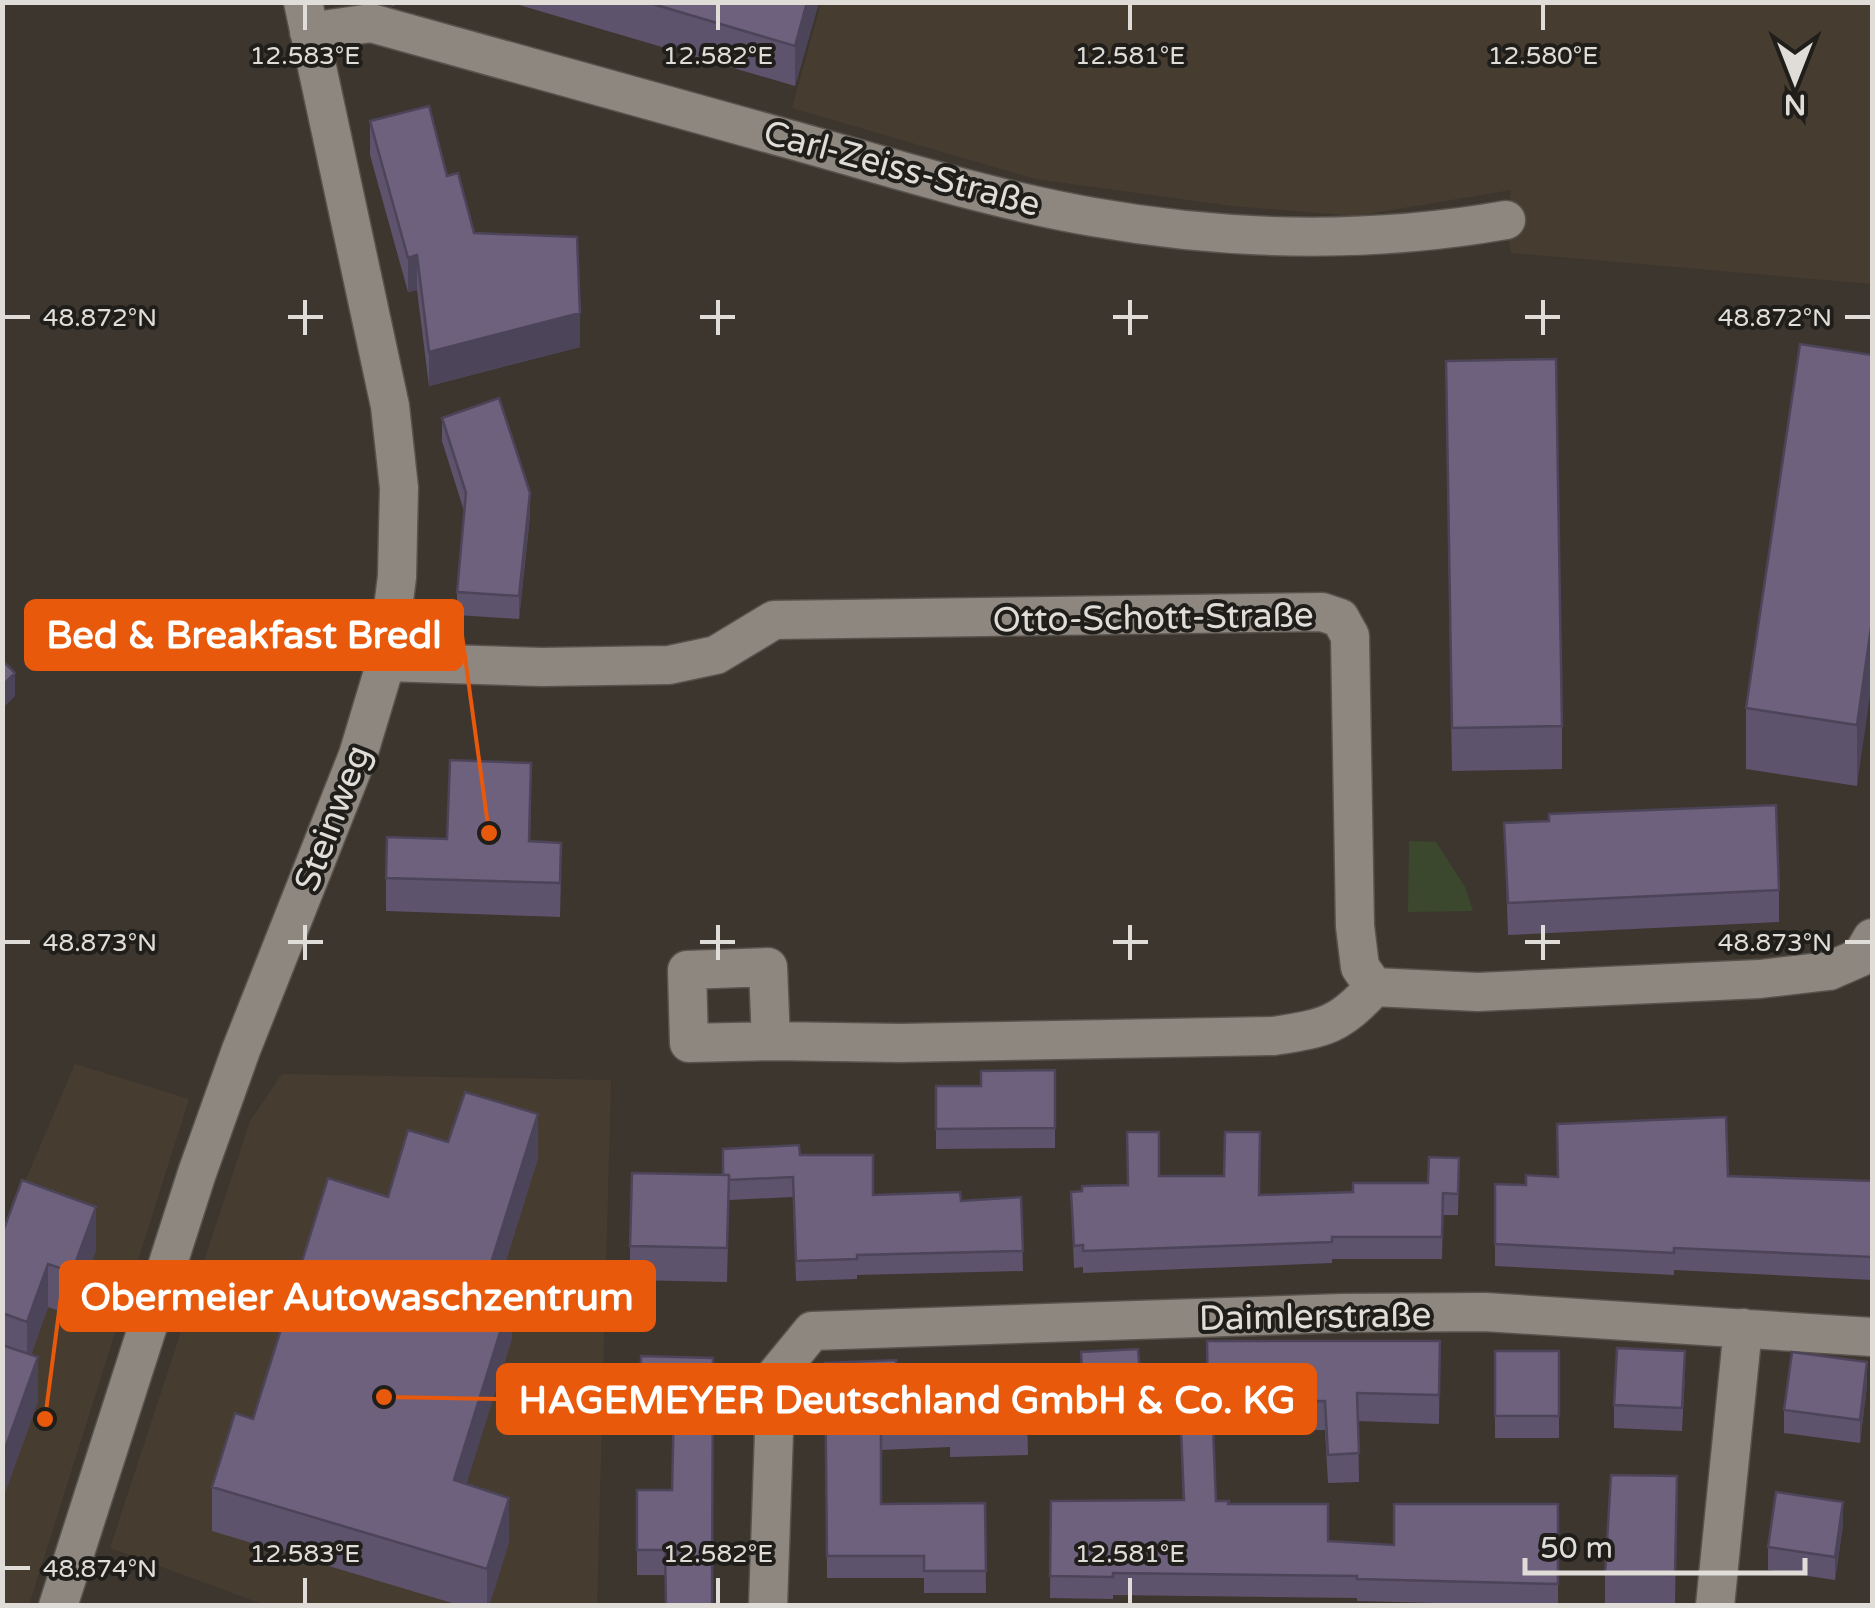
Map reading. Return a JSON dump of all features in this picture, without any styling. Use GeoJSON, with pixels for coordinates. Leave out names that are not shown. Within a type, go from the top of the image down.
{"type":"FeatureCollection","features":[{"type":"Feature","properties":{"kind":"street","name":"Carl-Zeiss-Straße"},"geometry":{"type":"LineString","coordinates":[[306,17],[370,23],[968,189],[1092,217],[1198,231],[1314,237],[1424,231],[1506,220]]}},
{"type":"Feature","properties":{"kind":"street","name":"Steinweg"},"geometry":{"type":"LineString","coordinates":[[58,1606],[197,1172],[358,755],[386,662],[398,561],[398,488],[390,406],[306,17]]}},
{"type":"Feature","properties":{"kind":"street","name":"Otto-Schott-Straße"},"geometry":{"type":"LineString","coordinates":[[386,662],[669,666],[716,656],[774,620],[1322,612],[1340,618],[1350,636],[1355,926],[1360,968],[1374,988]]}},
{"type":"Feature","properties":{"kind":"street"},"geometry":{"type":"LineString","coordinates":[[771,1041],[900,1043],[1274,1036],[1313,1030],[1350,1015],[1374,988],[1478,992],[1760,979],[1829,971],[1869,951]]}},
{"type":"Feature","properties":{"kind":"street","name":"Daimlerstraße"},"geometry":{"type":"LineString","coordinates":[[768,1606],[776,1374],[812,1332],[1343,1313],[1485,1312],[1872,1337]]}},
{"type":"Feature","properties":{"kind":"street"},"geometry":{"type":"LineString","coordinates":[[1715,1606],[1742,1328]]}},
{"type":"Feature","properties":{"kind":"shaded area"},"geometry":{"type":"Polygon","coordinates":[[[821,3],[1872,3],[1872,284],[1511,253],[1506,220],[1511,190],[1356,216],[1232,206],[1035,179],[792,108],[821,3]]]}},
{"type":"Feature","properties":{"kind":"shaded area"},"geometry":{"type":"Polygon","coordinates":[[[75,1064],[189,1099],[29,1605],[3,1606],[3,1233],[75,1064]]]}},
{"type":"Feature","properties":{"kind":"shaded area"},"geometry":{"type":"Polygon","coordinates":[[[282,1074],[611,1080],[597,1605],[265,1605],[110,1548],[250,1121],[282,1074]]]}},
{"type":"Feature","properties":{"kind":"green space"},"geometry":{"type":"Polygon","coordinates":[[[1409,841],[1436,842],[1465,887],[1473,911],[1408,912],[1409,841]]]}},
{"type":"Feature","properties":{"kind":"building"},"geometry":{"type":"Polygon","coordinates":[[[646,2],[807,2],[795,46],[646,2]]]}},
{"type":"Feature","properties":{"kind":"building"},"geometry":{"type":"Polygon","coordinates":[[[429,106],[447,176],[458,173],[474,233],[577,237],[580,313],[429,352],[417,255],[408,258],[370,121],[429,106]]]}},
{"type":"Feature","properties":{"kind":"building"},"geometry":{"type":"Polygon","coordinates":[[[1800,344],[1872,355],[1872,621],[1857,725],[1746,708],[1800,344]]]}},
{"type":"Feature","properties":{"kind":"building"},"geometry":{"type":"Polygon","coordinates":[[[1556,359],[1562,726],[1452,728],[1446,361],[1556,359]]]}},
{"type":"Feature","properties":{"kind":"building"},"geometry":{"type":"Polygon","coordinates":[[[499,398],[530,493],[519,596],[457,592],[466,493],[442,418],[499,398]]]}},
{"type":"Feature","properties":{"kind":"building"},"geometry":{"type":"Polygon","coordinates":[[[2,660],[15,673],[2,686],[2,660]]]}},
{"type":"Feature","properties":{"kind":"building"},"geometry":{"type":"Polygon","coordinates":[[[450,760],[531,763],[529,841],[561,843],[560,883],[386,878],[387,837],[447,839],[450,760]]]}},
{"type":"Feature","properties":{"kind":"building"},"geometry":{"type":"Polygon","coordinates":[[[1776,805],[1779,890],[1508,903],[1504,823],[1549,821],[1549,814],[1776,805]]]}},
{"type":"Feature","properties":{"kind":"building"},"geometry":{"type":"Polygon","coordinates":[[[1055,1070],[1055,1128],[936,1129],[936,1086],[981,1086],[981,1071],[1055,1070]]]}},
{"type":"Feature","properties":{"kind":"building"},"geometry":{"type":"Polygon","coordinates":[[[465,1092],[538,1114],[484,1285],[512,1294],[454,1480],[509,1498],[487,1569],[212,1487],[235,1413],[253,1419],[328,1178],[388,1197],[408,1130],[448,1142],[465,1092]]]}},
{"type":"Feature","properties":{"kind":"building"},"geometry":{"type":"Polygon","coordinates":[[[1726,1117],[1728,1176],[1872,1181],[1872,1257],[1495,1244],[1495,1184],[1526,1185],[1526,1175],[1558,1177],[1557,1124],[1726,1117]]]}},
{"type":"Feature","properties":{"kind":"building"},"geometry":{"type":"Polygon","coordinates":[[[1127,1132],[1159,1132],[1159,1176],[1224,1176],[1225,1132],[1260,1132],[1259,1195],[1353,1192],[1353,1183],[1428,1183],[1429,1157],[1459,1158],[1458,1194],[1443,1193],[1442,1237],[1332,1237],[1332,1242],[1083,1251],[1083,1245],[1074,1246],[1071,1192],[1082,1191],[1082,1186],[1128,1185],[1127,1132]]]}},
{"type":"Feature","properties":{"kind":"building"},"geometry":{"type":"Polygon","coordinates":[[[799,1145],[800,1155],[873,1155],[873,1195],[960,1192],[961,1201],[1021,1197],[1023,1251],[857,1255],[857,1259],[796,1261],[793,1177],[729,1180],[729,1175],[723,1175],[723,1149],[799,1145]]]}},
{"type":"Feature","properties":{"kind":"building"},"geometry":{"type":"Polygon","coordinates":[[[632,1173],[729,1175],[727,1248],[630,1246],[632,1173]]]}},
{"type":"Feature","properties":{"kind":"building"},"geometry":{"type":"Polygon","coordinates":[[[22,1180],[96,1207],[72,1272],[48,1264],[27,1322],[2,1313],[2,1234],[22,1180]]]}},
{"type":"Feature","properties":{"kind":"building"},"geometry":{"type":"Polygon","coordinates":[[[1207,1341],[1440,1341],[1439,1395],[1357,1393],[1359,1453],[1328,1455],[1325,1401],[1208,1402],[1207,1341]]]}},
{"type":"Feature","properties":{"kind":"building"},"geometry":{"type":"Polygon","coordinates":[[[2,1345],[38,1357],[2,1457],[2,1345]]]}},
{"type":"Feature","properties":{"kind":"building"},"geometry":{"type":"Polygon","coordinates":[[[1617,1348],[1685,1351],[1682,1408],[1614,1405],[1617,1348]]]}},
{"type":"Feature","properties":{"kind":"building"},"geometry":{"type":"Polygon","coordinates":[[[1138,1349],[1142,1403],[1084,1406],[1081,1352],[1138,1349]]]}},
{"type":"Feature","properties":{"kind":"building"},"geometry":{"type":"Polygon","coordinates":[[[1495,1351],[1559,1351],[1559,1416],[1495,1416],[1495,1351]]]}},
{"type":"Feature","properties":{"kind":"building"},"geometry":{"type":"Polygon","coordinates":[[[1792,1352],[1867,1362],[1860,1420],[1784,1410],[1792,1352]]]}},
{"type":"Feature","properties":{"kind":"building"},"geometry":{"type":"Polygon","coordinates":[[[641,1356],[713,1358],[712,1606],[666,1606],[665,1550],[637,1550],[637,1490],[672,1490],[674,1404],[640,1403],[641,1356]]]}},
{"type":"Feature","properties":{"kind":"building"},"geometry":{"type":"Polygon","coordinates":[[[896,1360],[897,1378],[1026,1375],[1028,1432],[950,1434],[950,1424],[881,1427],[881,1504],[985,1503],[986,1571],[924,1571],[924,1556],[827,1556],[825,1363],[896,1360]]]}},
{"type":"Feature","properties":{"kind":"building"},"geometry":{"type":"Polygon","coordinates":[[[1213,1429],[1216,1501],[1328,1504],[1328,1541],[1394,1545],[1394,1504],[1558,1504],[1558,1584],[1357,1576],[1050,1576],[1051,1501],[1184,1500],[1181,1431],[1213,1429]]]}},
{"type":"Feature","properties":{"kind":"building"},"geometry":{"type":"Polygon","coordinates":[[[1611,1475],[1677,1476],[1675,1575],[1605,1574],[1611,1475]]]}},
{"type":"Feature","properties":{"kind":"building"},"geometry":{"type":"Polygon","coordinates":[[[1776,1492],[1843,1502],[1835,1557],[1768,1547],[1776,1492]]]}},
{"type":"Feature","properties":{"kind":"place","name":"Bed & Breakfast Bredl"},"geometry":{"type":"Point","coordinates":[489,833]}},
{"type":"Feature","properties":{"kind":"place","name":"HAGEMEYER Deutschland GmbH & Co. KG"},"geometry":{"type":"Point","coordinates":[384,1397]}},
{"type":"Feature","properties":{"kind":"place","name":"Obermeier Autowaschzentrum"},"geometry":{"type":"Point","coordinates":[45,1419]}}]}
